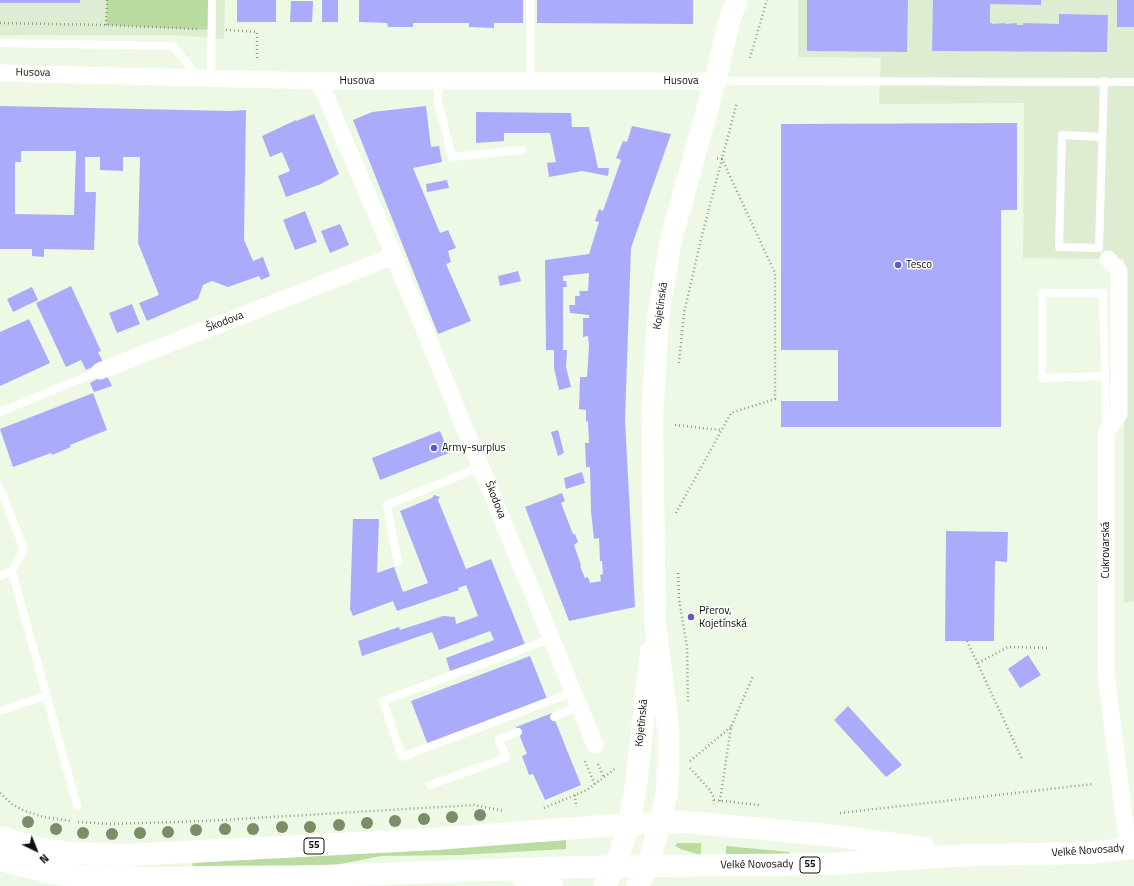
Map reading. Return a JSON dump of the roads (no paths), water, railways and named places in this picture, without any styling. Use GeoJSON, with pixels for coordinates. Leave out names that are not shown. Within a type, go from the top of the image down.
{"type":"FeatureCollection","features":[{"type":"Feature","properties":{"kind":"main road","name":"Kojetínská"},"geometry":{"type":"LineString","coordinates":[[637,886],[648,866],[667,792],[668,728],[655,622],[652,418],[658,318],[671,240],[715,81],[730,18],[737,0]]}},
{"type":"Feature","properties":{"kind":"main road","name":"Kojetínská"},"geometry":{"type":"LineString","coordinates":[[604,886],[615,867],[629,824],[636,785],[646,682],[655,622]]}},
{"type":"Feature","properties":{"kind":"main road","name":"Velké Novosady"},"geometry":{"type":"LineString","coordinates":[[629,824],[660,822],[707,823],[828,835],[971,855]]}},
{"type":"Feature","properties":{"kind":"main road","name":"55"},"geometry":{"type":"LineString","coordinates":[[0,837],[42,849],[70,853],[126,855],[436,839],[629,824]]}},
{"type":"Feature","properties":{"kind":"main road","name":"Velké Novosady"},"geometry":{"type":"LineString","coordinates":[[615,867],[829,864],[971,855],[1089,853],[1131,848]]}},
{"type":"Feature","properties":{"kind":"main road","name":"55"},"geometry":{"type":"LineString","coordinates":[[0,860],[51,873],[108,877],[293,877],[615,867]]}},
{"type":"Feature","properties":{"kind":"main road"},"geometry":{"type":"LineString","coordinates":[[494,871],[539,879],[552,886]]}},
{"type":"Feature","properties":{"kind":"street","name":"Husova"},"geometry":{"type":"LineString","coordinates":[[0,73],[319,82],[715,81]]}},
{"type":"Feature","properties":{"kind":"street","name":"Škodova"},"geometry":{"type":"LineString","coordinates":[[319,82],[394,256],[552,638],[595,746]]}},
{"type":"Feature","properties":{"kind":"street"},"geometry":{"type":"LineString","coordinates":[[1104,253],[1119,271],[1119,414],[1106,433]]}},
{"type":"Feature","properties":{"kind":"street","name":"Škodova"},"geometry":{"type":"LineString","coordinates":[[100,371],[394,256]]}},
{"type":"Feature","properties":{"kind":"street","name":"Cukrovarská"},"geometry":{"type":"LineString","coordinates":[[1106,433],[1106,674],[1131,848]]}},
{"type":"Feature","properties":{"kind":"lane"},"geometry":{"type":"LineString","coordinates":[[205,78],[212,0]]}},
{"type":"Feature","properties":{"kind":"lane"},"geometry":{"type":"LineString","coordinates":[[530,0],[530,81]]}},
{"type":"Feature","properties":{"kind":"lane"},"geometry":{"type":"LineString","coordinates":[[0,43],[173,46],[205,78]]}},
{"type":"Feature","properties":{"kind":"lane"},"geometry":{"type":"LineString","coordinates":[[438,81],[438,102],[452,158],[522,150]]}},
{"type":"Feature","properties":{"kind":"lane"},"geometry":{"type":"LineString","coordinates":[[715,81],[1134,82]]}},
{"type":"Feature","properties":{"kind":"lane"},"geometry":{"type":"LineString","coordinates":[[1102,136],[1062,136],[1059,247],[1104,253],[1102,136],[1104,81]]}},
{"type":"Feature","properties":{"kind":"lane"},"geometry":{"type":"LineString","coordinates":[[1105,376],[1042,378],[1042,293],[1103,293],[1105,376],[1106,433]]}},
{"type":"Feature","properties":{"kind":"lane"},"geometry":{"type":"LineString","coordinates":[[0,412],[100,371]]}},
{"type":"Feature","properties":{"kind":"lane"},"geometry":{"type":"LineString","coordinates":[[398,562],[387,505],[481,467]]}},
{"type":"Feature","properties":{"kind":"lane"},"geometry":{"type":"LineString","coordinates":[[0,488],[24,550],[12,571],[0,576]]}},
{"type":"Feature","properties":{"kind":"lane"},"geometry":{"type":"LineString","coordinates":[[12,571],[77,806]]}},
{"type":"Feature","properties":{"kind":"lane"},"geometry":{"type":"LineString","coordinates":[[552,638],[383,701],[402,757],[576,699]]}},
{"type":"Feature","properties":{"kind":"lane"},"geometry":{"type":"LineString","coordinates":[[0,711],[46,696]]}},
{"type":"Feature","properties":{"kind":"lane"},"geometry":{"type":"LineString","coordinates":[[554,717],[576,699]]}},
{"type":"Feature","properties":{"kind":"lane"},"geometry":{"type":"LineString","coordinates":[[430,785],[506,758],[499,739],[518,732]]}},
{"type":"Feature","properties":{"kind":"place","name":"Tesco"},"geometry":{"type":"Point","coordinates":[898,265]}},
{"type":"Feature","properties":{"kind":"place","name":"Army-surplus"},"geometry":{"type":"Point","coordinates":[434,448]}},
{"type":"Feature","properties":{"kind":"place","name":"Přerov, Kojetínská"},"geometry":{"type":"Point","coordinates":[691,617]}}]}
